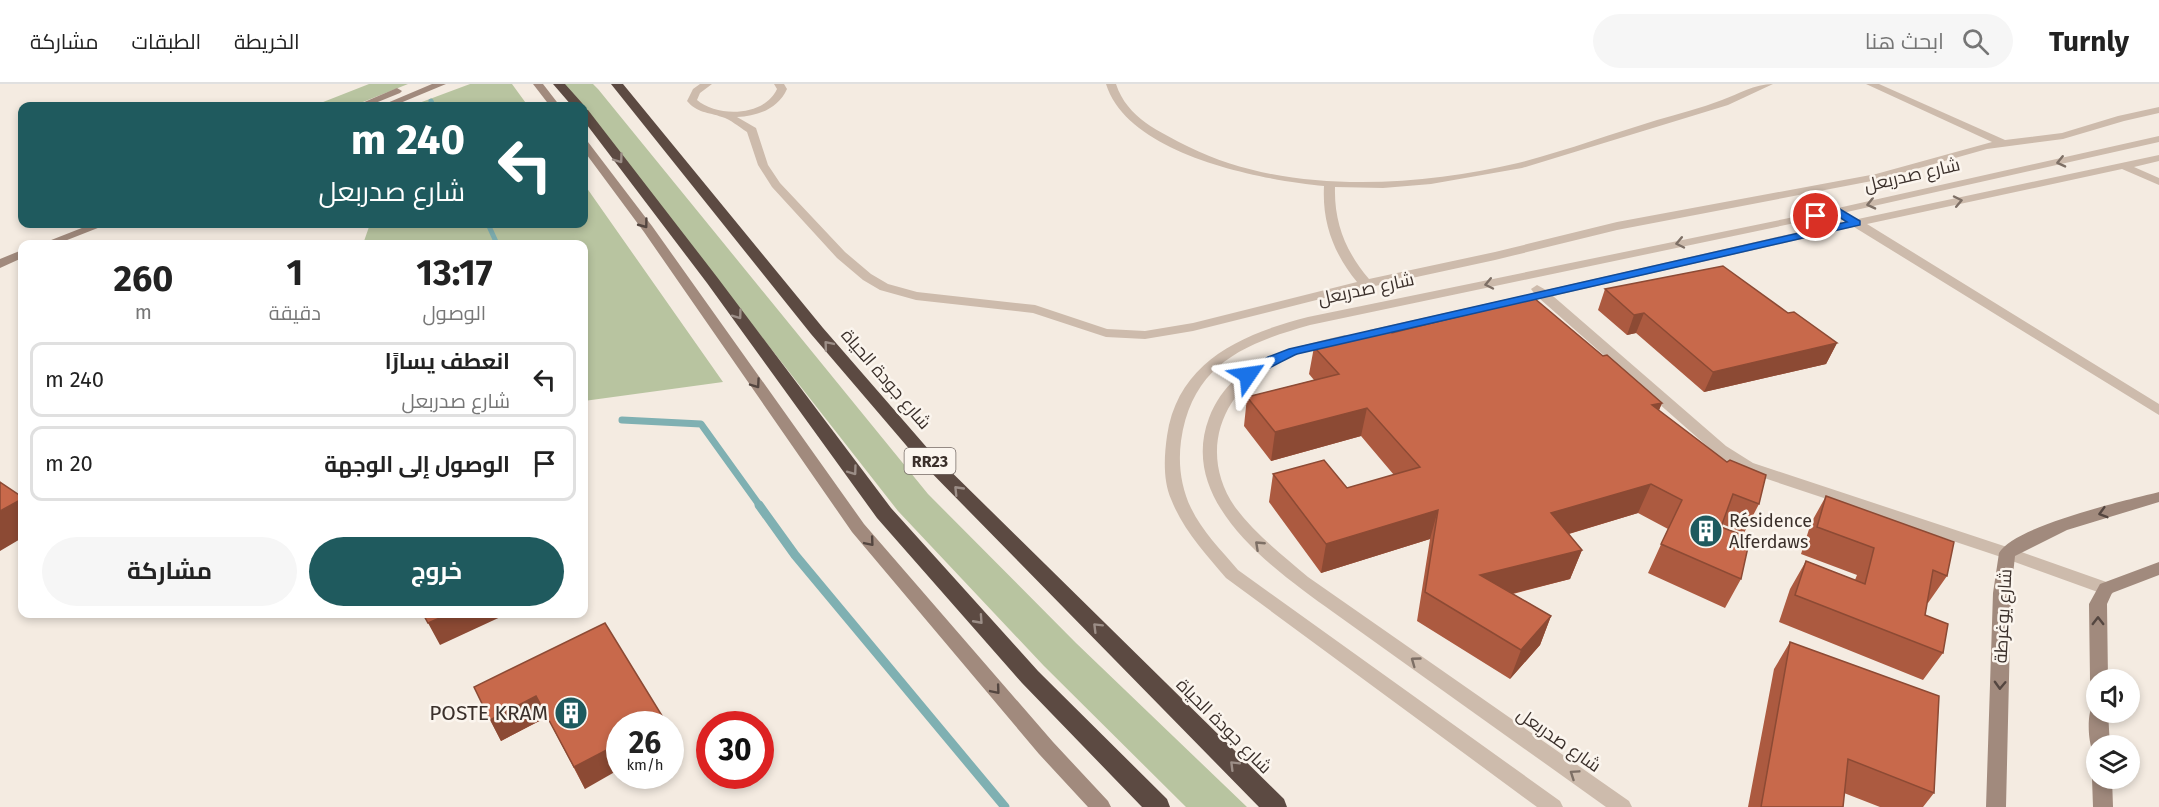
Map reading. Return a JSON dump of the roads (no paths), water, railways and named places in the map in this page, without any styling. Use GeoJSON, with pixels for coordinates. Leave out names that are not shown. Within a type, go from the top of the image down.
{"type":"FeatureCollection","features":[{"type":"Feature","properties":{"kind":"highway"},"geometry":{"type":"LineString","coordinates":[[559,84],[575,102]]}},
{"type":"Feature","properties":{"kind":"highway","name":"شارع جودة الحياة"},"geometry":{"type":"LineString","coordinates":[[617,84],[817,331],[923,454],[1275,807]]}},
{"type":"Feature","properties":{"kind":"highway"},"geometry":{"type":"LineString","coordinates":[[588,118],[712,280],[884,513],[1030,677],[1158,807]]}},
{"type":"Feature","properties":{"kind":"street"},"geometry":{"type":"LineString","coordinates":[[370,102],[414,84]]}},
{"type":"Feature","properties":{"kind":"street"},"geometry":{"type":"LineString","coordinates":[[395,102],[441,84]]}},
{"type":"Feature","properties":{"kind":"street"},"geometry":{"type":"LineString","coordinates":[[538,84],[552,102]]}},
{"type":"Feature","properties":{"kind":"street"},"geometry":{"type":"LineString","coordinates":[[706,84],[696,91],[692,101],[701,110],[725,114],[742,113],[765,107],[781,95],[783,86]]}},
{"type":"Feature","properties":{"kind":"street"},"geometry":{"type":"LineString","coordinates":[[1111,84],[1117,99],[1135,119],[1182,148],[1250,170],[1330,183],[1400,184],[1491,172],[1724,104],[1768,84]]}},
{"type":"Feature","properties":{"kind":"street"},"geometry":{"type":"LineString","coordinates":[[1871,84],[2005,144]]}},
{"type":"Feature","properties":{"kind":"street"},"geometry":{"type":"LineString","coordinates":[[752,130],[765,107]]}},
{"type":"Feature","properties":{"kind":"street"},"geometry":{"type":"LineString","coordinates":[[725,114],[752,130],[763,165],[776,185],[853,267],[884,287],[898,292],[938,299],[1026,307],[1106,333],[1145,335],[1193,327],[1366,284],[1636,222],[1877,177],[1971,150],[2063,136],[2122,118],[2159,110]]}},
{"type":"Feature","properties":{"kind":"street","name":"شارع صدربعل"},"geometry":{"type":"LineString","coordinates":[[1553,807],[1232,574],[1198,533],[1179,500],[1172,471],[1173,439],[1178,410],[1194,381],[1217,358],[1246,342],[1273,330],[1308,321],[1838,211],[2159,139]]}},
{"type":"Feature","properties":{"kind":"street"},"geometry":{"type":"LineString","coordinates":[[588,149],[648,229],[858,528],[1046,748],[1101,807]]}},
{"type":"Feature","properties":{"kind":"street"},"geometry":{"type":"LineString","coordinates":[[2098,153],[2159,182]]}},
{"type":"Feature","properties":{"kind":"street","name":"شارع صدربعل"},"geometry":{"type":"LineString","coordinates":[[1622,807],[1302,581],[1256,544],[1228,510],[1212,476],[1210,450],[1214,426],[1228,394],[1248,375],[1272,359],[1293,351],[1856,223],[2159,158]]}},
{"type":"Feature","properties":{"kind":"street"},"geometry":{"type":"LineString","coordinates":[[1330,183],[1328,210],[1335,237],[1348,263],[1366,284]]}},
{"type":"Feature","properties":{"kind":"street"},"geometry":{"type":"LineString","coordinates":[[1838,211],[2159,410]]}},
{"type":"Feature","properties":{"kind":"street"},"geometry":{"type":"LineString","coordinates":[[63,238],[84,228]]}},
{"type":"Feature","properties":{"kind":"street"},"geometry":{"type":"LineString","coordinates":[[58,240],[91,228]]}},
{"type":"Feature","properties":{"kind":"street"},"geometry":{"type":"LineString","coordinates":[[0,264],[18,256]]}},
{"type":"Feature","properties":{"kind":"street"},"geometry":{"type":"LineString","coordinates":[[1523,277],[1721,450],[1748,467],[2007,553],[2106,589]]}},
{"type":"Feature","properties":{"kind":"street","name":"شارع يوغرطة"},"geometry":{"type":"LineString","coordinates":[[1996,807],[2002,593],[2007,553],[2030,537],[2062,525],[2159,497]]}},
{"type":"Feature","properties":{"kind":"street"},"geometry":{"type":"LineString","coordinates":[[2099,669],[2098,604],[2106,589],[2159,568]]}},
{"type":"Feature","properties":{"kind":"street"},"geometry":{"type":"LineString","coordinates":[[2102,789],[2103,807]]}},
{"type":"Feature","properties":{"kind":"waterway"},"geometry":{"type":"LineString","coordinates":[[490,228],[495,240]]}},
{"type":"Feature","properties":{"kind":"waterway"},"geometry":{"type":"LineString","coordinates":[[622,420],[701,424],[760,506]]}},
{"type":"Feature","properties":{"kind":"waterway"},"geometry":{"type":"LineString","coordinates":[[759,505],[795,555],[1005,807]]}},
{"type":"Feature","properties":{"kind":"place","name":"Résidence Alferdaws"},"geometry":{"type":"Point","coordinates":[1706,531]}},
{"type":"Feature","properties":{"kind":"place","name":"POSTE KRAM"},"geometry":{"type":"Point","coordinates":[571,713]}}]}
